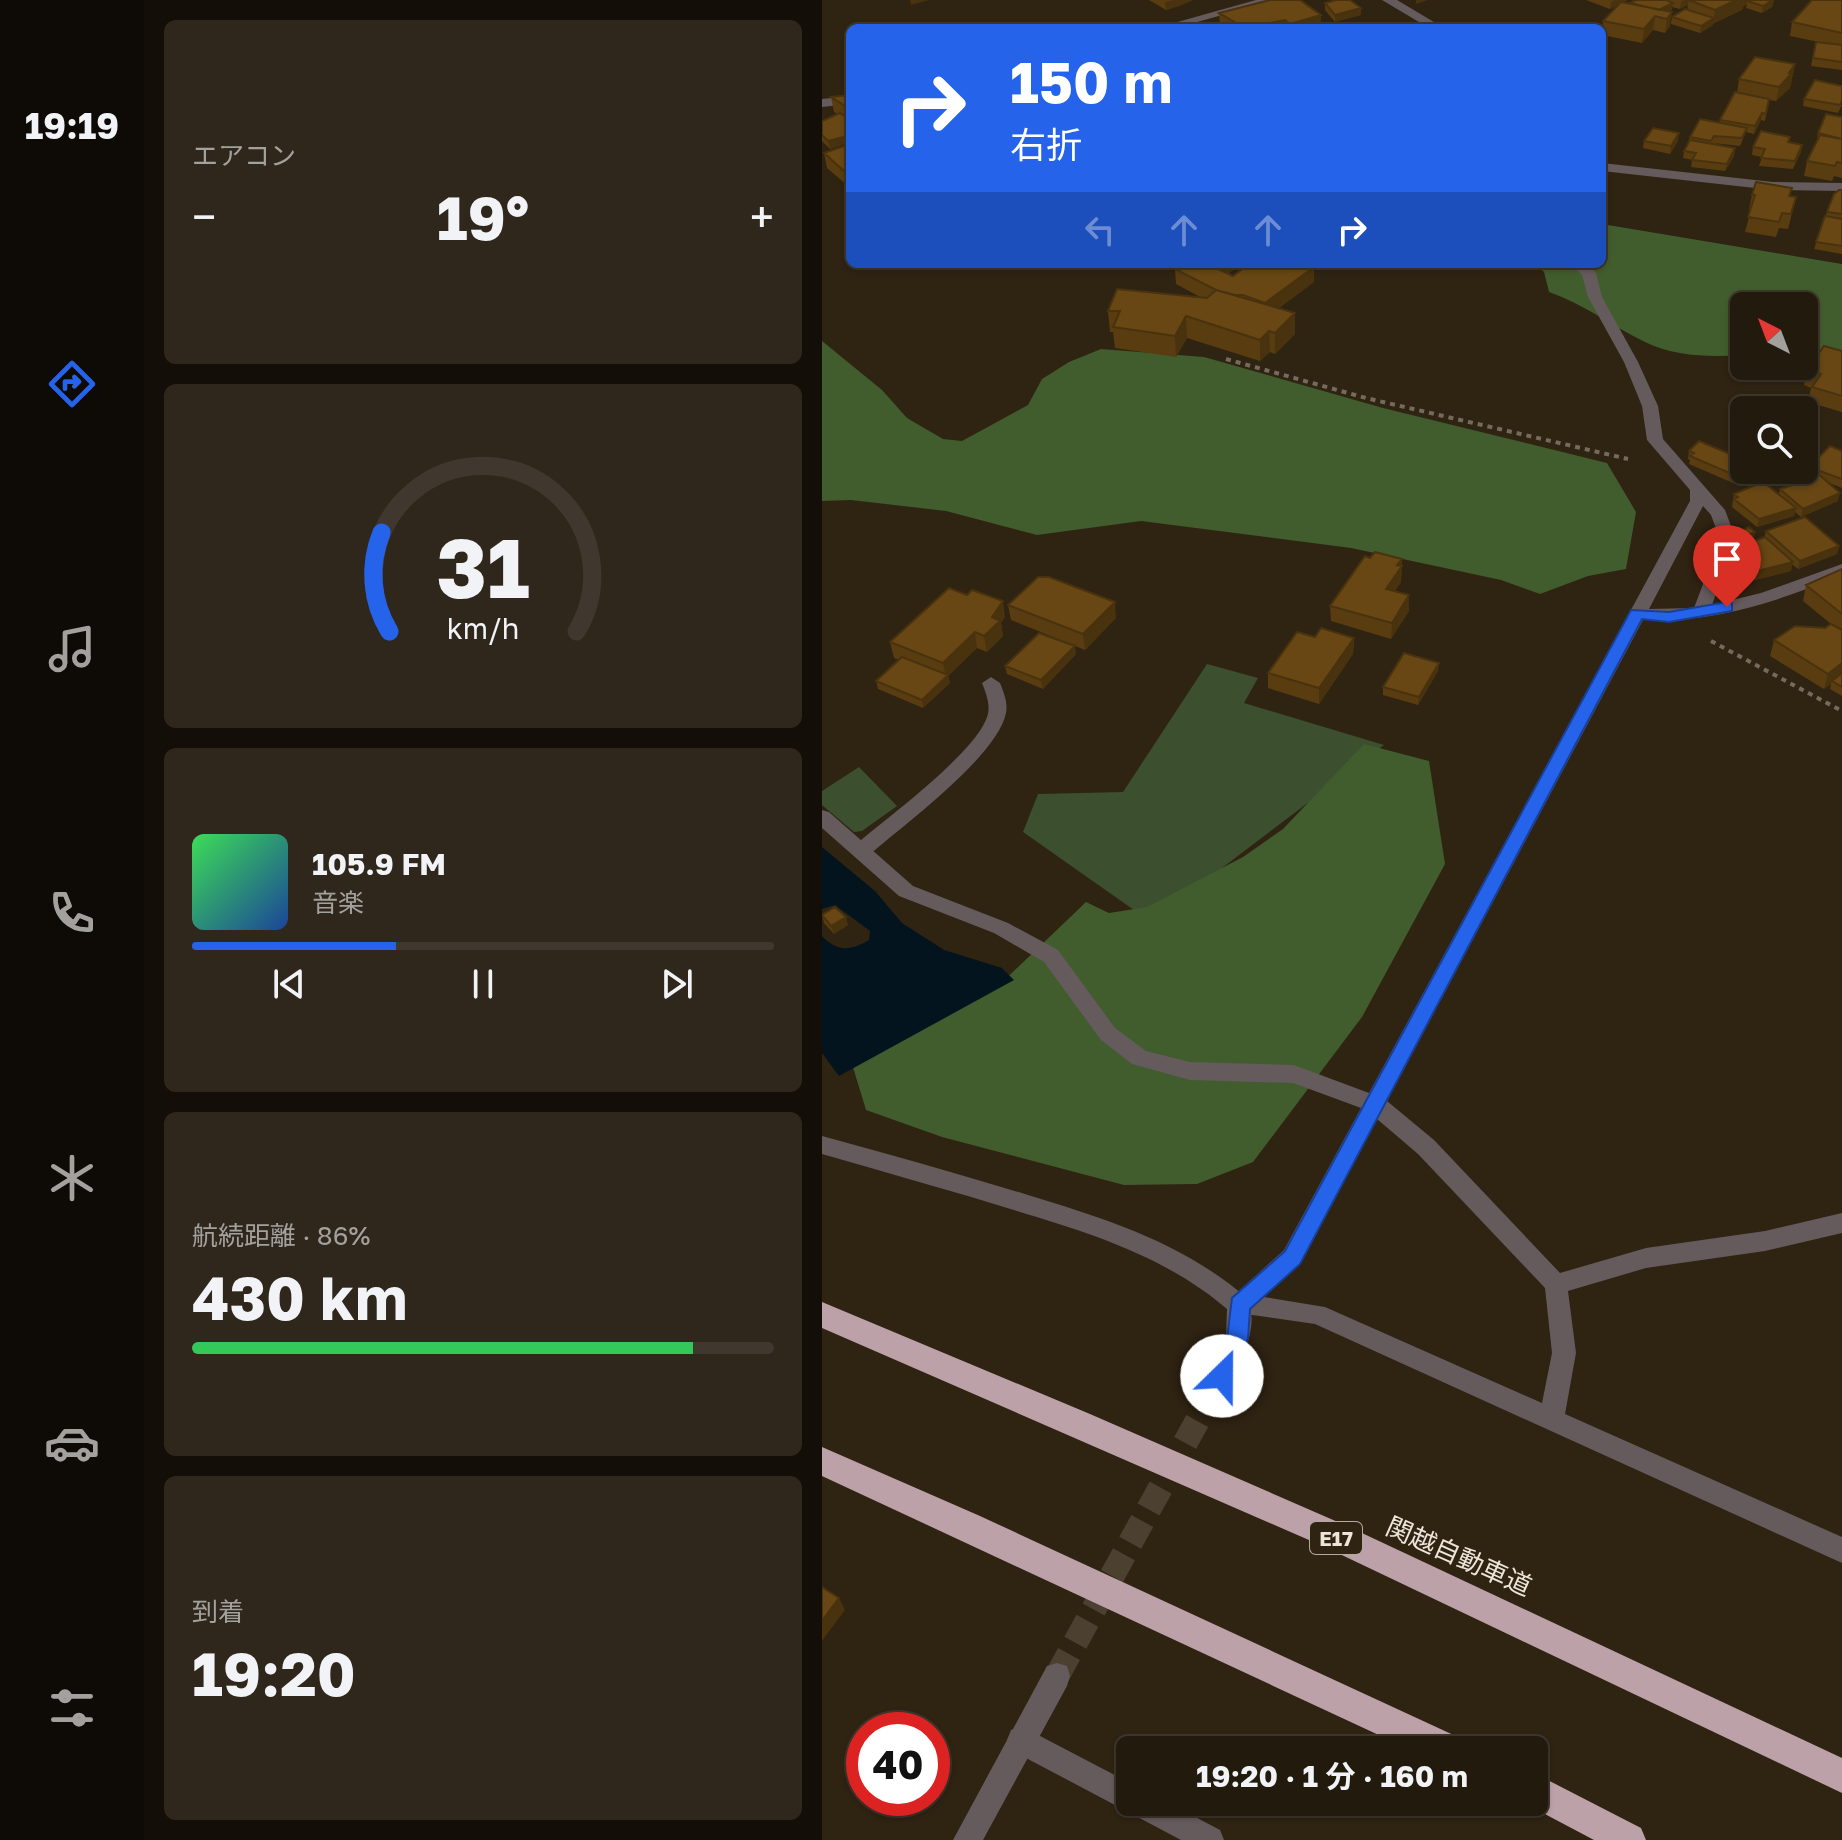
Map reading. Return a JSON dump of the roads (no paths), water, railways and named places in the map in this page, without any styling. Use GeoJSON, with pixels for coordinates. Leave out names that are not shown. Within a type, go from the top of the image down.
{"type":"FeatureCollection","features":[{"type":"Feature","properties":{"kind":"highway","name":"関越自動車道"},"geometry":{"type":"LineString","coordinates":[[822,1315],[1040,1404],[1592,1653],[1842,1776]]}},
{"type":"Feature","properties":{"kind":"highway"},"geometry":{"type":"LineString","coordinates":[[822,1461],[969,1526],[1418,1736]]}},
{"type":"Feature","properties":{"kind":"highway"},"geometry":{"type":"LineString","coordinates":[[1548,1797],[1629,1840]]}},
{"type":"Feature","properties":{"kind":"street"},"geometry":{"type":"LineString","coordinates":[[1177,24],[1270,0]]}},
{"type":"Feature","properties":{"kind":"street"},"geometry":{"type":"LineString","coordinates":[[1388,0],[1431,24]]}},
{"type":"Feature","properties":{"kind":"street"},"geometry":{"type":"LineString","coordinates":[[822,103],[846,100]]}},
{"type":"Feature","properties":{"kind":"street"},"geometry":{"type":"LineString","coordinates":[[1606,167],[1773,186],[1842,187]]}},
{"type":"Feature","properties":{"kind":"street"},"geometry":{"type":"LineString","coordinates":[[1583,268],[1589,273],[1595,297],[1644,391],[1650,406],[1655,440],[1676,466],[1698,486],[1719,514],[1728,539],[1700,614]]}},
{"type":"Feature","properties":{"kind":"street"},"geometry":{"type":"LineString","coordinates":[[1222,1376],[1238,1339],[1239,1305],[1292,1257],[1698,501],[1698,486]]}},
{"type":"Feature","properties":{"kind":"street"},"geometry":{"type":"LineString","coordinates":[[1637,614],[1669,617],[1700,614],[1781,594],[1842,569]]}},
{"type":"Feature","properties":{"kind":"street"},"geometry":{"type":"LineString","coordinates":[[861,851],[964,759],[991,728],[998,700],[991,683]]}},
{"type":"Feature","properties":{"kind":"street"},"geometry":{"type":"LineString","coordinates":[[822,817],[906,891],[1001,928],[1051,956],[1108,1034],[1140,1058],[1190,1071],[1294,1074],[1375,1104],[1426,1147],[1556,1284],[1564,1353],[1552,1418]]}},
{"type":"Feature","properties":{"kind":"street"},"geometry":{"type":"LineString","coordinates":[[822,1145],[1119,1233],[1175,1258],[1212,1279],[1239,1305],[1317,1314],[1842,1550]]}},
{"type":"Feature","properties":{"kind":"street"},"geometry":{"type":"LineString","coordinates":[[1556,1284],[1646,1258],[1765,1241],[1842,1223]]}},
{"type":"Feature","properties":{"kind":"street"},"geometry":{"type":"LineString","coordinates":[[967,1840],[1057,1676]]}},
{"type":"Feature","properties":{"kind":"street"},"geometry":{"type":"LineString","coordinates":[[1021,1740],[1116,1791]]}},
{"type":"Feature","properties":{"kind":"street"},"geometry":{"type":"LineString","coordinates":[[1165,1816],[1210,1840]]}},
{"type":"Feature","properties":{"kind":"water"},"geometry":{"type":"Polygon","coordinates":[[[822,847],[875,891],[902,923],[944,950],[1002,968],[1014,980],[839,1076],[822,1053],[822,936],[833,945],[850,948],[869,940],[870,931],[835,905],[822,909],[822,847]]]}},
{"type":"Feature","properties":{"kind":"tunnel"},"geometry":{"type":"LineString","coordinates":[[1057,1676],[1222,1376]]}}]}
